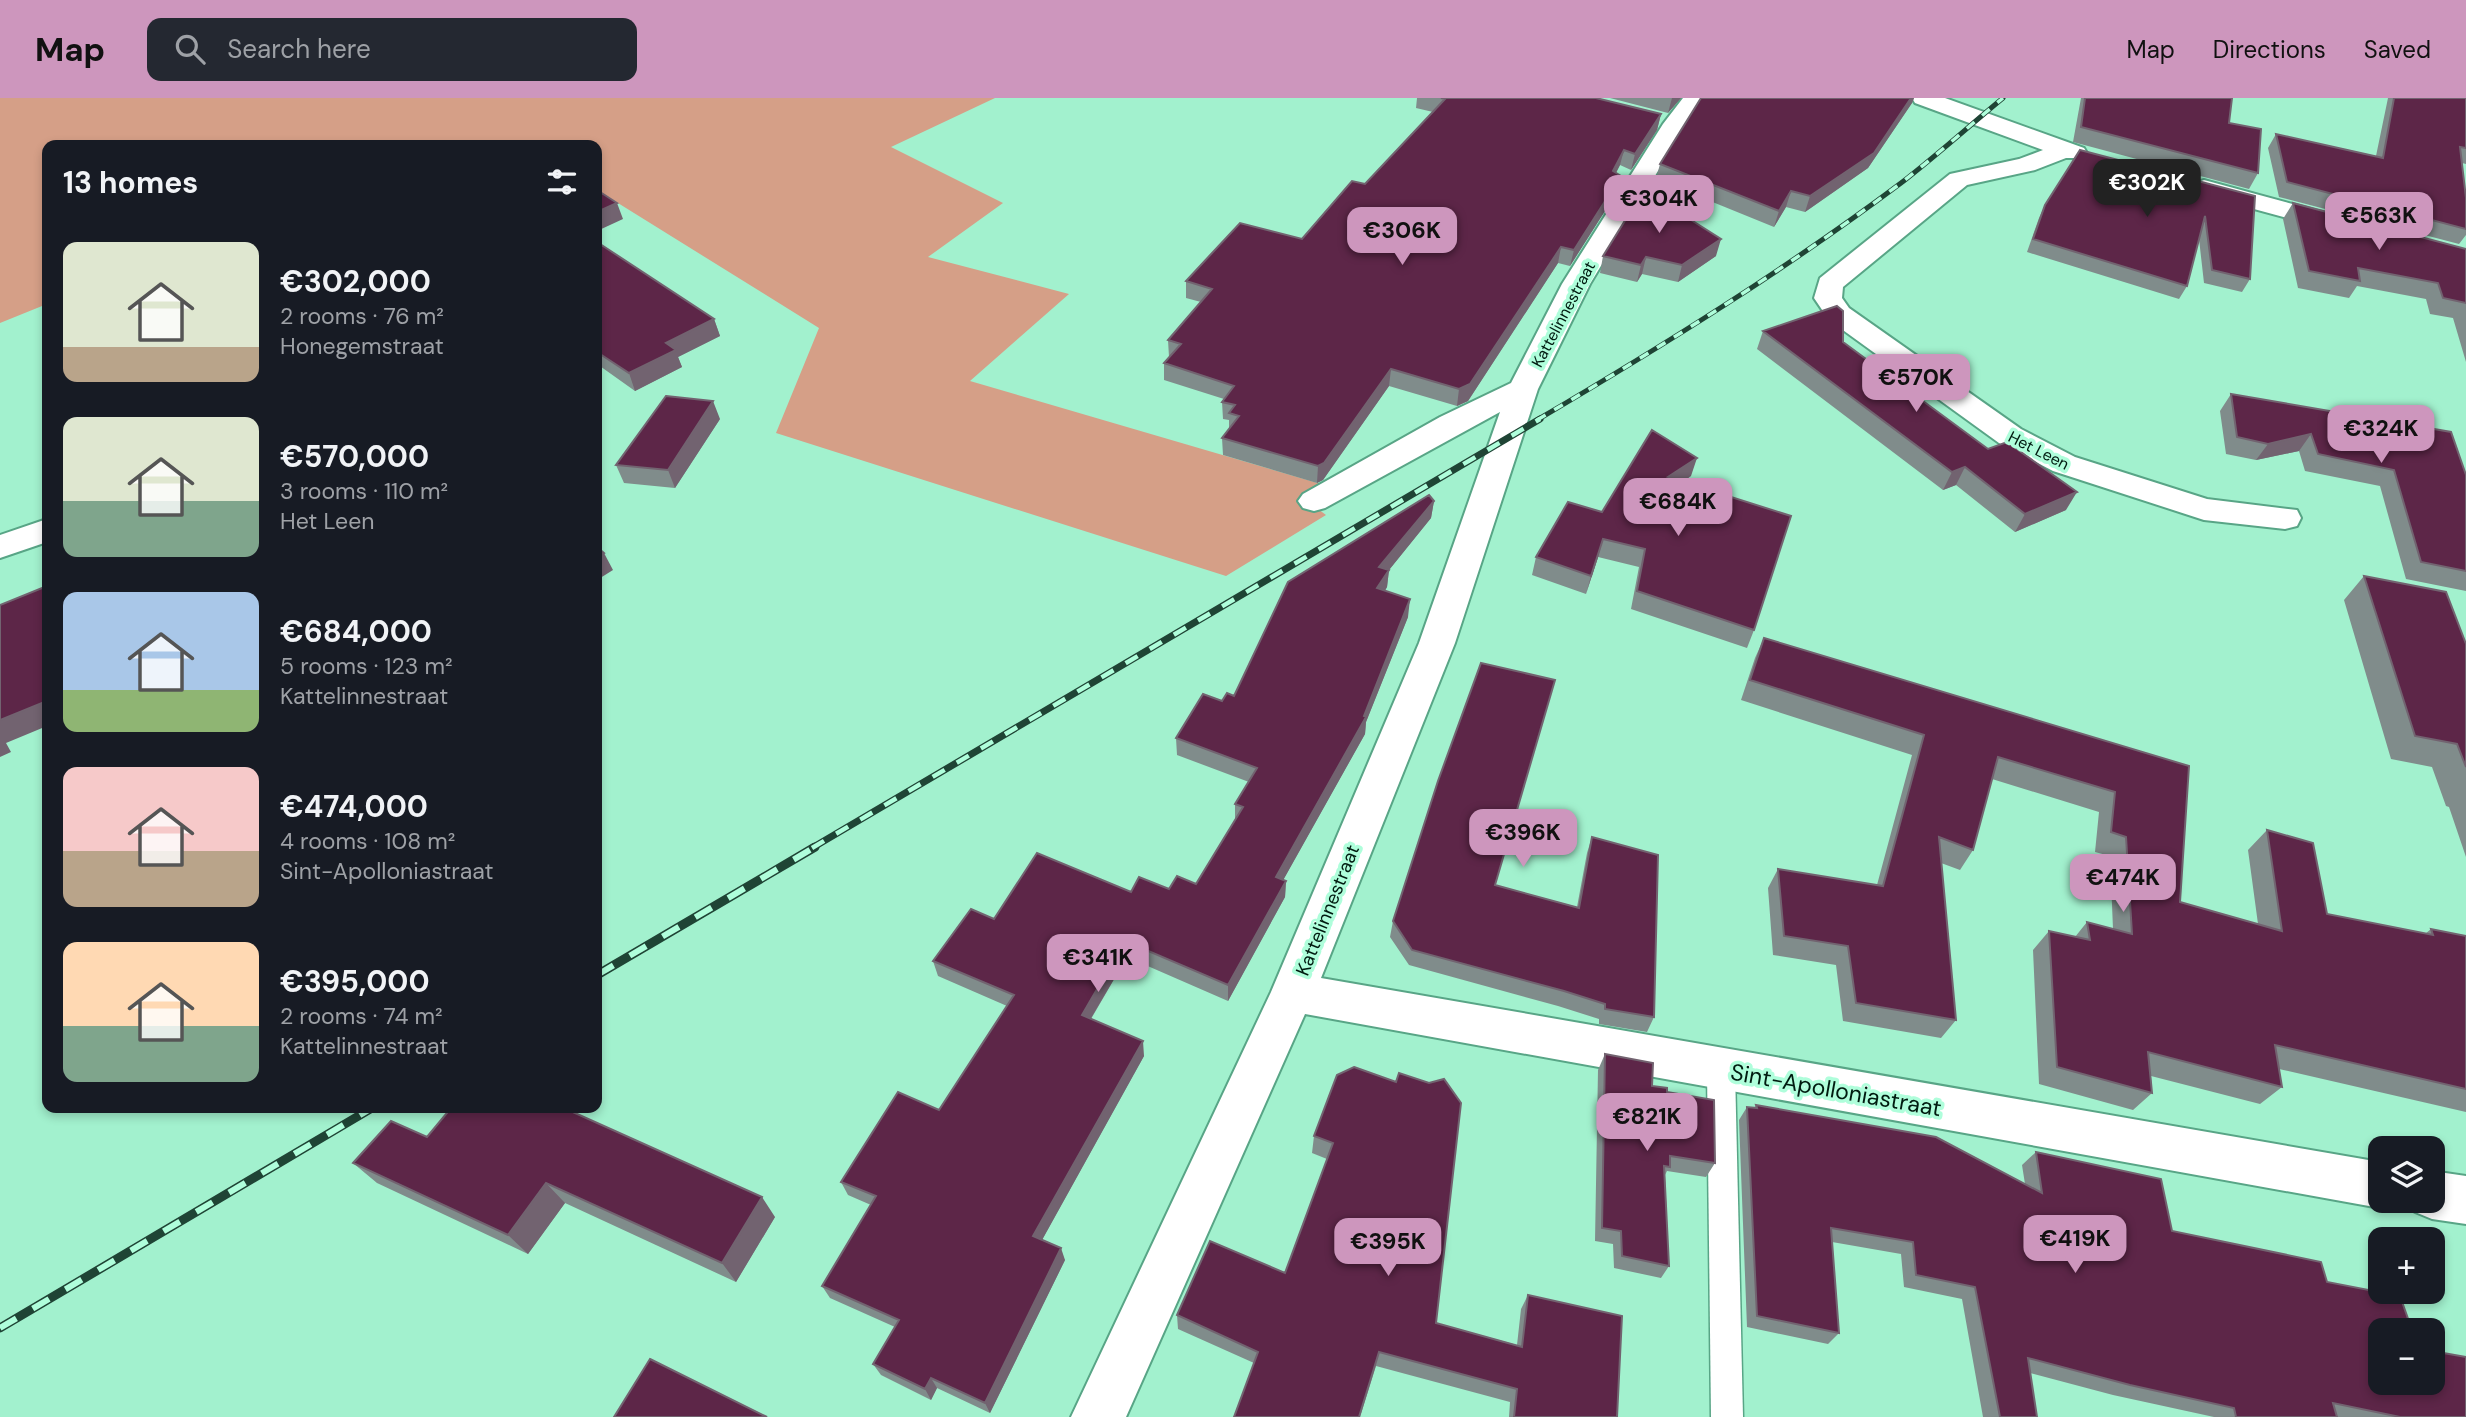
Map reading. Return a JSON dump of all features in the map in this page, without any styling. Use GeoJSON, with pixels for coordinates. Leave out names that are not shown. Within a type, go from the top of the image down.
{"type":"FeatureCollection","features":[{"type":"Feature","properties":{"kind":"street"},"geometry":{"type":"LineString","coordinates":[[1923,98],[2064,150],[2101,160]]}},
{"type":"Feature","properties":{"kind":"street","name":"Kattelinnestraat"},"geometry":{"type":"LineString","coordinates":[[1098,1417],[1293,992],[1437,643],[1523,389],[1576,284],[1673,113]]}},
{"type":"Feature","properties":{"kind":"street","name":"Het Leen"},"geometry":{"type":"LineString","coordinates":[[2064,150],[2026,165],[1959,179],[1830,284],[1828,298],[1839,314],[2010,436],[2064,464],[2204,509],[2285,518]]}},
{"type":"Feature","properties":{"kind":"street"},"geometry":{"type":"LineString","coordinates":[[2176,181],[2361,229]]}},
{"type":"Feature","properties":{"kind":"street","name":"Kattelinnestraat"},"geometry":{"type":"LineString","coordinates":[[1314,501],[1451,424],[1523,389]]}},
{"type":"Feature","properties":{"kind":"street"},"geometry":{"type":"LineString","coordinates":[[0,547],[42,532]]}},
{"type":"Feature","properties":{"kind":"street","name":"Sint-Apolloniastraat"},"geometry":{"type":"LineString","coordinates":[[1293,992],[2368,1183]]}},
{"type":"Feature","properties":{"kind":"street"},"geometry":{"type":"LineString","coordinates":[[2445,1197],[2466,1200]]}},
{"type":"Feature","properties":{"kind":"lane"},"geometry":{"type":"LineString","coordinates":[[1721,1070],[1727,1417]]}},
{"type":"Feature","properties":{"kind":"shaded area"},"geometry":{"type":"Polygon","coordinates":[[[0,98],[995,98],[891,147],[1003,203],[928,257],[1069,294],[970,381],[1321,484],[1302,497],[1326,515],[1226,576],[776,433],[819,328],[602,193],[602,140],[42,140],[42,306],[0,323],[0,98]]]}},
{"type":"Feature","properties":{"kind":"building"},"geometry":{"type":"Polygon","coordinates":[[[1441,98],[1596,98],[1661,114],[1635,154],[1624,150],[1613,171],[1621,176],[1574,250],[1561,247],[1470,384],[1459,389],[1391,369],[1324,463],[1318,466],[1222,438],[1239,416],[1229,413],[1235,405],[1222,402],[1234,386],[1164,363],[1181,344],[1168,340],[1212,289],[1186,281],[1240,223],[1302,239],[1352,181],[1365,184],[1445,99],[1441,98]]]}},
{"type":"Feature","properties":{"kind":"building"},"geometry":{"type":"Polygon","coordinates":[[[1701,98],[1911,98],[1874,153],[1810,196],[1791,191],[1779,211],[1660,164],[1701,98]]]}},
{"type":"Feature","properties":{"kind":"building"},"geometry":{"type":"Polygon","coordinates":[[[2085,98],[2232,98],[2229,123],[2261,129],[2258,173],[2081,127],[2085,98]]]}},
{"type":"Feature","properties":{"kind":"building"},"geometry":{"type":"Polygon","coordinates":[[[2394,98],[2466,98],[2466,148],[2460,147],[2466,198],[2466,229],[2287,182],[2276,134],[2383,158],[2394,98]]]}},
{"type":"Feature","properties":{"kind":"building"},"geometry":{"type":"Polygon","coordinates":[[[2080,150],[2255,196],[2250,279],[2212,270],[2205,216],[2187,286],[2033,239],[2045,205],[2080,150]]]}},
{"type":"Feature","properties":{"kind":"building"},"geometry":{"type":"Polygon","coordinates":[[[1644,190],[1721,239],[1682,265],[1646,257],[1641,265],[1603,256],[1644,190]]]}},
{"type":"Feature","properties":{"kind":"building"},"geometry":{"type":"Polygon","coordinates":[[[602,193],[617,203],[602,210],[602,193]]]}},
{"type":"Feature","properties":{"kind":"building"},"geometry":{"type":"Polygon","coordinates":[[[2293,203],[2466,249],[2466,303],[2443,298],[2438,283],[2358,268],[2360,281],[2309,271],[2293,203]]]}},
{"type":"Feature","properties":{"kind":"building"},"geometry":{"type":"Polygon","coordinates":[[[602,245],[714,319],[666,343],[676,350],[629,373],[602,355],[602,245]]]}},
{"type":"Feature","properties":{"kind":"building"},"geometry":{"type":"Polygon","coordinates":[[[1837,306],[1843,311],[1843,342],[1988,449],[2007,442],[2077,492],[2025,514],[1965,467],[1952,472],[1763,331],[1837,306]]]}},
{"type":"Feature","properties":{"kind":"building"},"geometry":{"type":"Polygon","coordinates":[[[2231,394],[2451,432],[2466,475],[2466,571],[2421,562],[2394,470],[2318,454],[2311,434],[2268,444],[2237,437],[2231,394]]]}},
{"type":"Feature","properties":{"kind":"building"},"geometry":{"type":"Polygon","coordinates":[[[666,396],[713,401],[668,470],[616,465],[666,396]]]}},
{"type":"Feature","properties":{"kind":"building"},"geometry":{"type":"Polygon","coordinates":[[[1652,430],[1697,458],[1668,477],[1791,516],[1754,630],[1637,591],[1645,549],[1603,539],[1591,576],[1536,557],[1568,502],[1602,512],[1652,430]]]}},
{"type":"Feature","properties":{"kind":"building"},"geometry":{"type":"Polygon","coordinates":[[[1429,495],[1434,501],[1379,567],[1389,570],[1377,588],[1410,599],[1364,716],[1366,717],[1276,877],[1286,881],[1228,985],[1125,941],[1082,1015],[1143,1041],[1033,1236],[1061,1248],[985,1403],[931,1378],[925,1389],[873,1364],[899,1320],[822,1286],[876,1196],[841,1182],[898,1092],[939,1110],[1014,995],[933,961],[971,909],[994,919],[1037,853],[1131,892],[1139,877],[1169,889],[1177,876],[1196,884],[1243,807],[1235,804],[1257,768],[1176,738],[1203,694],[1222,701],[1227,693],[1234,696],[1288,582],[1429,495]]]}},
{"type":"Feature","properties":{"kind":"building"},"geometry":{"type":"Polygon","coordinates":[[[2364,576],[2446,592],[2466,644],[2466,767],[2457,744],[2415,736],[2364,576]]]}},
{"type":"Feature","properties":{"kind":"building"},"geometry":{"type":"Polygon","coordinates":[[[42,588],[42,703],[0,720],[0,605],[42,588]]]}},
{"type":"Feature","properties":{"kind":"building"},"geometry":{"type":"Polygon","coordinates":[[[1764,638],[2189,766],[2180,902],[2282,931],[2267,830],[2313,843],[2327,914],[2433,935],[2431,929],[2466,936],[2466,1089],[2275,1045],[2282,1087],[2148,1052],[2152,1093],[2057,1067],[2049,931],[2090,940],[2087,922],[2132,934],[2126,837],[2111,832],[2115,792],[1998,757],[1973,850],[1939,837],[1956,1020],[1856,1003],[1848,946],[1784,936],[1778,869],[1883,886],[1924,735],[1750,680],[1764,638]]]}},
{"type":"Feature","properties":{"kind":"building"},"geometry":{"type":"Polygon","coordinates":[[[1481,663],[1555,680],[1495,885],[1579,908],[1592,837],[1658,855],[1654,1017],[1605,1009],[1605,1004],[1564,991],[1412,950],[1393,921],[1438,781],[1481,663]]]}},
{"type":"Feature","properties":{"kind":"building"},"geometry":{"type":"Polygon","coordinates":[[[1605,1054],[1653,1063],[1652,1086],[1667,1088],[1667,1092],[1714,1100],[1715,1163],[1670,1156],[1670,1167],[1664,1166],[1669,1266],[1622,1256],[1621,1231],[1602,1228],[1605,1054]]]}},
{"type":"Feature","properties":{"kind":"building"},"geometry":{"type":"Polygon","coordinates":[[[1354,1067],[1396,1082],[1399,1073],[1429,1083],[1444,1079],[1461,1103],[1436,1323],[1522,1347],[1528,1295],[1622,1316],[1617,1417],[1514,1417],[1517,1389],[1379,1352],[1359,1417],[1234,1417],[1258,1352],[1177,1315],[1210,1241],[1285,1273],[1333,1143],[1314,1136],[1337,1075],[1354,1067]]]}},
{"type":"Feature","properties":{"kind":"building"},"geometry":{"type":"Polygon","coordinates":[[[1756,1105],[1936,1137],[2042,1193],[2036,1152],[2161,1179],[2172,1231],[2321,1262],[2327,1282],[2368,1290],[2368,1304],[2403,1304],[2408,1318],[2368,1318],[2368,1395],[2445,1395],[2445,1353],[2466,1357],[2466,1417],[2400,1417],[2333,1403],[2337,1417],[2236,1417],[2234,1408],[2130,1385],[2028,1358],[2037,1417],[2000,1417],[1975,1287],[1916,1275],[1913,1242],[1831,1228],[1839,1333],[1757,1316],[1747,1107],[1757,1108],[1756,1105]]]}},
{"type":"Feature","properties":{"kind":"building"},"geometry":{"type":"Polygon","coordinates":[[[447,1113],[575,1113],[762,1197],[722,1263],[546,1183],[508,1235],[353,1163],[391,1121],[427,1137],[447,1113]]]}},
{"type":"Feature","properties":{"kind":"building"},"geometry":{"type":"Polygon","coordinates":[[[650,1359],[767,1417],[614,1417],[650,1359]]]}},
{"type":"Feature","properties":{"kind":"railway"},"geometry":{"type":"LineString","coordinates":[[1537,420],[1676,336],[1813,246],[1901,183],[2003,98]]}},
{"type":"Feature","properties":{"kind":"railway"},"geometry":{"type":"LineString","coordinates":[[812,848],[1540,419]]}},
{"type":"Feature","properties":{"kind":"railway"},"geometry":{"type":"LineString","coordinates":[[602,972],[815,847]]}},
{"type":"Feature","properties":{"kind":"railway"},"geometry":{"type":"LineString","coordinates":[[0,1328],[364,1113]]}}]}
